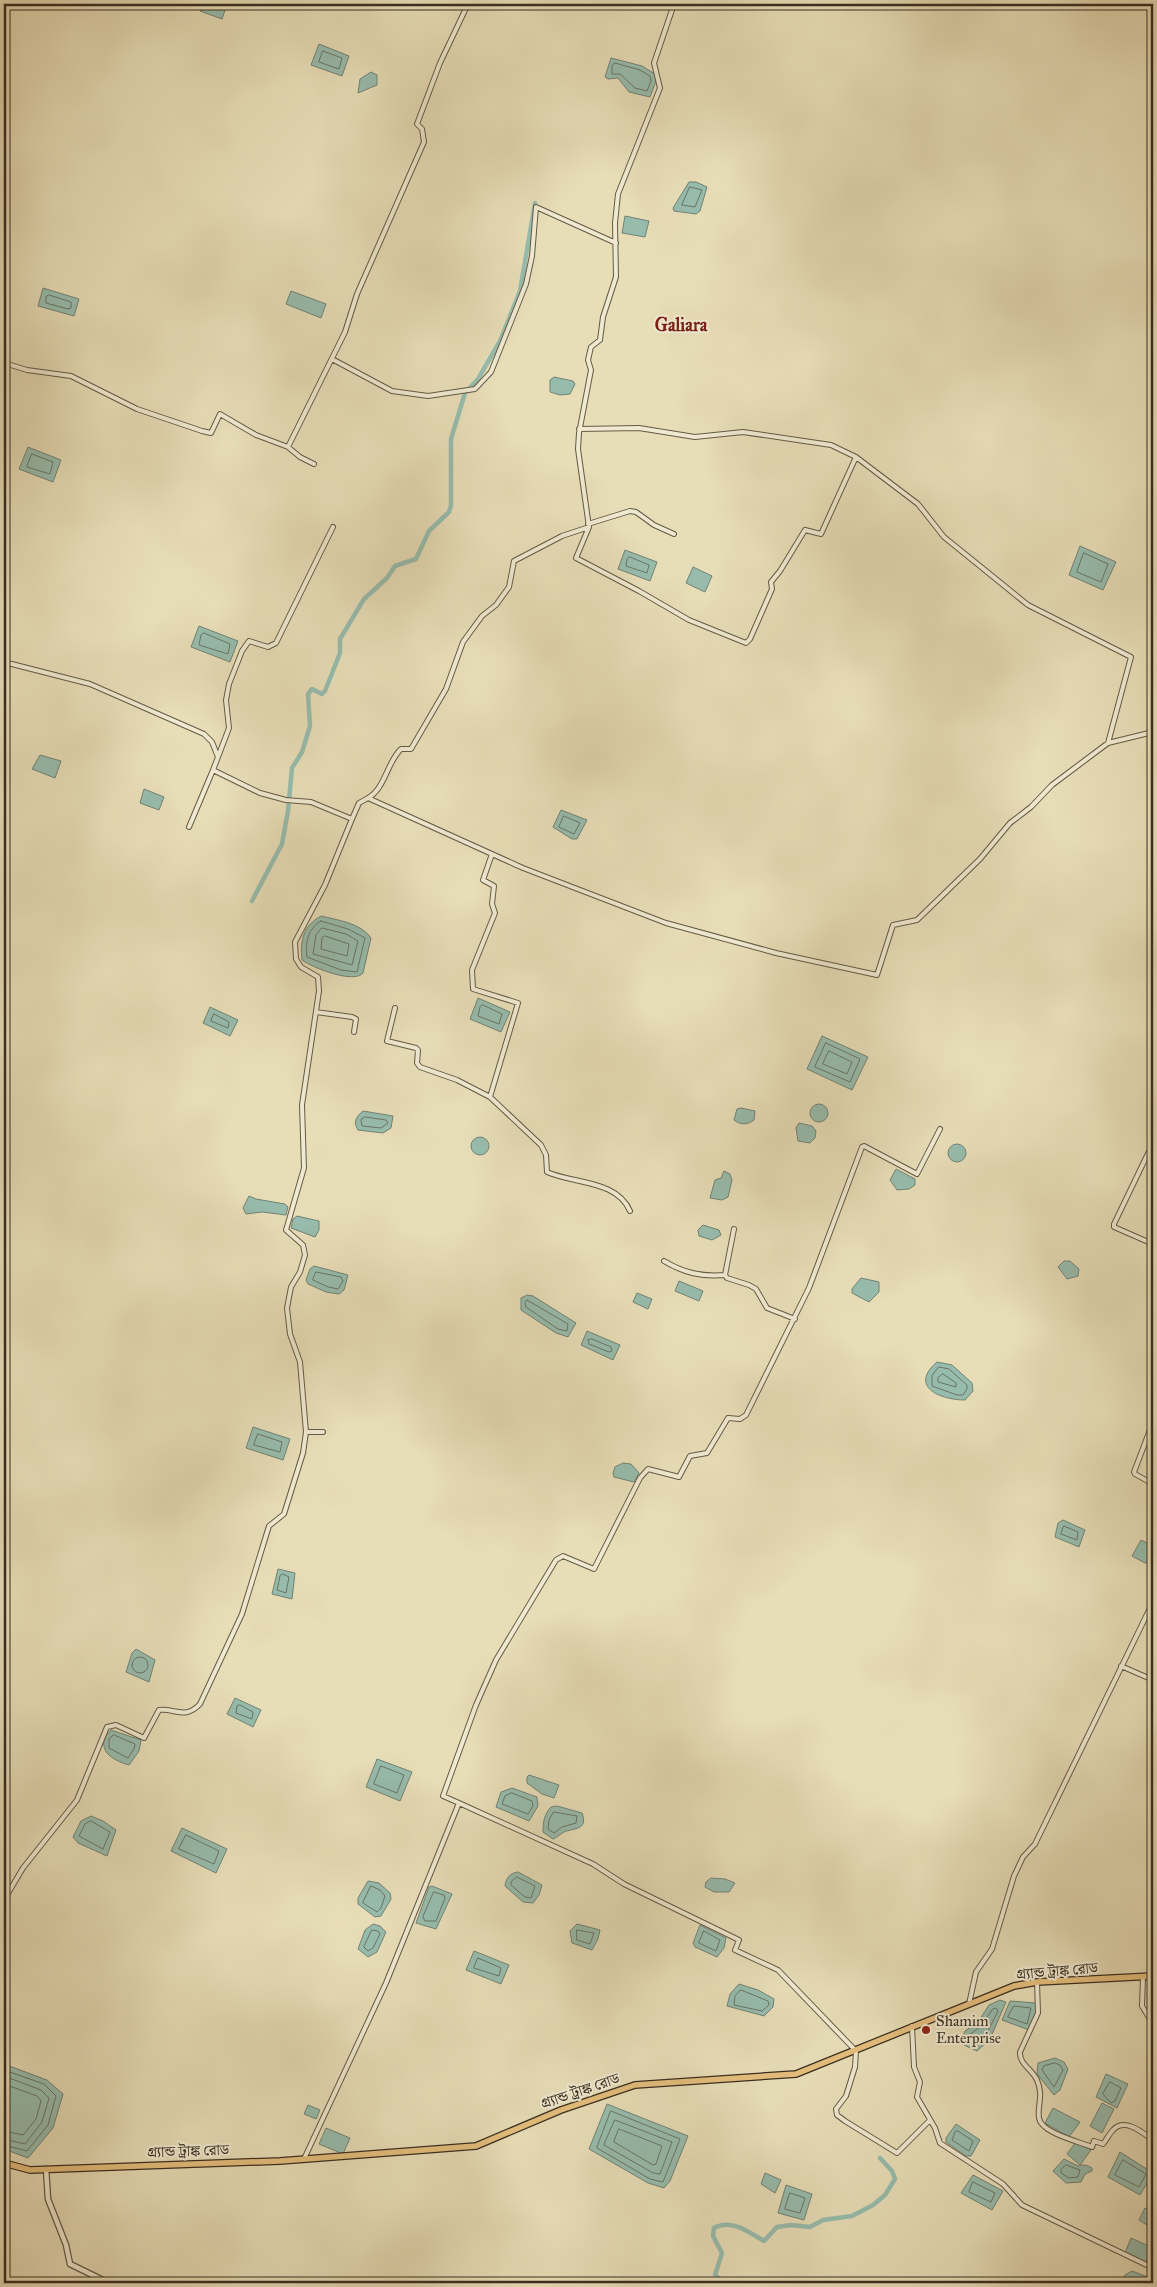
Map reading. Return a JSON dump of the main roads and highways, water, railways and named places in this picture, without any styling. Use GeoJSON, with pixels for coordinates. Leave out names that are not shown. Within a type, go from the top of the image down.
{"type":"FeatureCollection","features":[{"type":"Feature","properties":{"kind":"highway","name":"গ্র্যান্ড ট্রাঙ্ক রোড"},"geometry":{"type":"LineString","coordinates":[[4,2163],[20,2168],[46,2169],[304,2159],[476,2146],[561,2110],[635,2085],[796,2074],[856,2051],[912,2026],[968,2006],[998,1992],[1038,1982],[1153,1976]]}},
{"type":"Feature","properties":{"kind":"water"},"geometry":{"type":"Polygon","coordinates":[[[203,4],[227,4],[222,19],[200,11],[203,4]]]}},
{"type":"Feature","properties":{"kind":"water"},"geometry":{"type":"Polygon","coordinates":[[[319,44],[349,56],[342,76],[311,65],[319,44]]]}},
{"type":"Feature","properties":{"kind":"water"},"geometry":{"type":"Polygon","coordinates":[[[611,58],[642,66],[655,74],[656,81],[650,97],[629,92],[618,78],[608,79],[605,77],[611,58]]]}},
{"type":"Feature","properties":{"kind":"water"},"geometry":{"type":"Polygon","coordinates":[[[371,72],[377,75],[377,85],[358,93],[360,79],[371,72]]]}},
{"type":"Feature","properties":{"kind":"water"},"geometry":{"type":"Polygon","coordinates":[[[689,182],[696,182],[707,187],[700,211],[696,214],[674,211],[673,208],[689,182]]]}},
{"type":"Feature","properties":{"kind":"water"},"geometry":{"type":"Polygon","coordinates":[[[625,216],[649,221],[645,237],[622,233],[625,216]]]}},
{"type":"Feature","properties":{"kind":"water"},"geometry":{"type":"Polygon","coordinates":[[[43,288],[79,299],[74,316],[38,306],[43,288]]]}},
{"type":"Feature","properties":{"kind":"water"},"geometry":{"type":"Polygon","coordinates":[[[291,291],[326,304],[321,318],[286,304],[291,291]]]}},
{"type":"Feature","properties":{"kind":"water"},"geometry":{"type":"Polygon","coordinates":[[[554,377],[573,381],[575,384],[570,394],[560,395],[550,392],[550,380],[554,377]]]}},
{"type":"Feature","properties":{"kind":"water"},"geometry":{"type":"Polygon","coordinates":[[[28,447],[61,460],[53,482],[19,469],[28,447]]]}},
{"type":"Feature","properties":{"kind":"water"},"geometry":{"type":"Polygon","coordinates":[[[1080,546],[1116,562],[1103,590],[1069,575],[1080,546]]]}},
{"type":"Feature","properties":{"kind":"water"},"geometry":{"type":"Polygon","coordinates":[[[625,550],[657,562],[650,581],[618,569],[625,550]]]}},
{"type":"Feature","properties":{"kind":"water"},"geometry":{"type":"Polygon","coordinates":[[[693,567],[712,576],[705,592],[686,583],[693,567]]]}},
{"type":"Feature","properties":{"kind":"water"},"geometry":{"type":"Polygon","coordinates":[[[199,626],[238,641],[230,662],[191,647],[199,626]]]}},
{"type":"Feature","properties":{"kind":"water"},"geometry":{"type":"Polygon","coordinates":[[[40,755],[61,761],[55,778],[32,769],[40,755]]]}},
{"type":"Feature","properties":{"kind":"water"},"geometry":{"type":"Polygon","coordinates":[[[144,789],[164,797],[159,810],[140,803],[144,789]]]}},
{"type":"Feature","properties":{"kind":"water"},"geometry":{"type":"Polygon","coordinates":[[[561,810],[587,820],[577,839],[572,839],[553,827],[561,810]]]}},
{"type":"Feature","properties":{"kind":"water"},"geometry":{"type":"Polygon","coordinates":[[[321,916],[355,926],[367,933],[371,938],[363,973],[351,977],[333,974],[302,960],[302,940],[304,934],[310,924],[321,916]]]}},
{"type":"Feature","properties":{"kind":"water"},"geometry":{"type":"Polygon","coordinates":[[[478,998],[510,1012],[501,1032],[470,1019],[478,998]]]}},
{"type":"Feature","properties":{"kind":"water"},"geometry":{"type":"Polygon","coordinates":[[[210,1007],[238,1020],[230,1036],[203,1023],[210,1007]]]}},
{"type":"Feature","properties":{"kind":"water"},"geometry":{"type":"Polygon","coordinates":[[[822,1036],[868,1057],[852,1090],[807,1069],[822,1036]]]}},
{"type":"Feature","properties":{"kind":"water"},"geometry":{"type":"Polygon","coordinates":[[[819,1104],[825,1107],[828,1113],[825,1119],[819,1122],[813,1119],[810,1113],[813,1107],[819,1104]]]}},
{"type":"Feature","properties":{"kind":"water"},"geometry":{"type":"Polygon","coordinates":[[[737,1109],[755,1111],[754,1120],[744,1124],[734,1120],[737,1109]]]}},
{"type":"Feature","properties":{"kind":"water"},"geometry":{"type":"Polygon","coordinates":[[[363,1111],[393,1116],[391,1128],[383,1133],[358,1130],[356,1120],[363,1111]]]}},
{"type":"Feature","properties":{"kind":"water"},"geometry":{"type":"Polygon","coordinates":[[[799,1123],[812,1126],[816,1131],[815,1138],[810,1143],[798,1141],[796,1128],[799,1123]]]}},
{"type":"Feature","properties":{"kind":"water"},"geometry":{"type":"Polygon","coordinates":[[[480,1137],[486,1140],[489,1146],[486,1152],[480,1155],[474,1152],[471,1146],[474,1140],[480,1137]]]}},
{"type":"Feature","properties":{"kind":"water"},"geometry":{"type":"Polygon","coordinates":[[[957,1144],[965,1149],[966,1153],[961,1161],[957,1162],[949,1157],[948,1153],[953,1145],[957,1144]]]}},
{"type":"Feature","properties":{"kind":"water"},"geometry":{"type":"Polygon","coordinates":[[[896,1169],[915,1179],[915,1185],[909,1189],[897,1190],[890,1180],[896,1169]]]}},
{"type":"Feature","properties":{"kind":"water"},"geometry":{"type":"Polygon","coordinates":[[[724,1171],[730,1174],[732,1180],[728,1197],[722,1200],[710,1198],[715,1180],[721,1178],[724,1171]]]}},
{"type":"Feature","properties":{"kind":"water"},"geometry":{"type":"Polygon","coordinates":[[[249,1196],[285,1204],[288,1207],[286,1215],[262,1212],[246,1214],[243,1208],[249,1196]]]}},
{"type":"Feature","properties":{"kind":"water"},"geometry":{"type":"Polygon","coordinates":[[[297,1216],[319,1221],[319,1230],[315,1237],[291,1228],[293,1219],[297,1216]]]}},
{"type":"Feature","properties":{"kind":"water"},"geometry":{"type":"Polygon","coordinates":[[[703,1225],[719,1230],[721,1235],[712,1240],[699,1236],[698,1230],[703,1225]]]}},
{"type":"Feature","properties":{"kind":"water"},"geometry":{"type":"Polygon","coordinates":[[[1064,1261],[1070,1261],[1079,1269],[1078,1276],[1067,1279],[1058,1267],[1064,1261]]]}},
{"type":"Feature","properties":{"kind":"water"},"geometry":{"type":"Polygon","coordinates":[[[314,1266],[348,1275],[344,1290],[339,1294],[326,1292],[308,1284],[306,1280],[310,1269],[314,1266]]]}},
{"type":"Feature","properties":{"kind":"water"},"geometry":{"type":"Polygon","coordinates":[[[861,1278],[879,1282],[879,1292],[869,1302],[852,1293],[852,1289],[861,1278]]]}},
{"type":"Feature","properties":{"kind":"water"},"geometry":{"type":"Polygon","coordinates":[[[679,1281],[703,1291],[699,1301],[675,1291],[679,1281]]]}},
{"type":"Feature","properties":{"kind":"water"},"geometry":{"type":"Polygon","coordinates":[[[637,1293],[652,1299],[648,1309],[633,1302],[637,1293]]]}},
{"type":"Feature","properties":{"kind":"water"},"geometry":{"type":"Polygon","coordinates":[[[527,1295],[533,1296],[576,1323],[568,1337],[556,1333],[521,1310],[521,1298],[527,1295]]]}},
{"type":"Feature","properties":{"kind":"water"},"geometry":{"type":"Polygon","coordinates":[[[587,1331],[620,1345],[613,1360],[581,1345],[587,1331]]]}},
{"type":"Feature","properties":{"kind":"water"},"geometry":{"type":"Polygon","coordinates":[[[937,1362],[952,1365],[972,1383],[973,1391],[965,1400],[938,1395],[927,1385],[926,1378],[929,1371],[937,1362]]]}},
{"type":"Feature","properties":{"kind":"water"},"geometry":{"type":"Polygon","coordinates":[[[253,1427],[290,1439],[283,1460],[246,1448],[253,1427]]]}},
{"type":"Feature","properties":{"kind":"water"},"geometry":{"type":"Polygon","coordinates":[[[623,1463],[631,1464],[639,1473],[634,1482],[614,1477],[615,1467],[623,1463]]]}},
{"type":"Feature","properties":{"kind":"water"},"geometry":{"type":"Polygon","coordinates":[[[1063,1520],[1085,1530],[1079,1547],[1055,1537],[1058,1523],[1063,1520]]]}},
{"type":"Feature","properties":{"kind":"water"},"geometry":{"type":"Polygon","coordinates":[[[1141,1540],[1153,1546],[1153,1563],[1145,1563],[1132,1556],[1141,1540]]]}},
{"type":"Feature","properties":{"kind":"water"},"geometry":{"type":"Polygon","coordinates":[[[278,1569],[295,1573],[292,1599],[272,1594],[278,1569]]]}},
{"type":"Feature","properties":{"kind":"water"},"geometry":{"type":"Polygon","coordinates":[[[136,1649],[155,1660],[149,1682],[126,1672],[132,1653],[136,1649]]]}},
{"type":"Feature","properties":{"kind":"water"},"geometry":{"type":"Polygon","coordinates":[[[235,1698],[261,1710],[253,1727],[227,1714],[235,1698]]]}},
{"type":"Feature","properties":{"kind":"water"},"geometry":{"type":"Polygon","coordinates":[[[111,1730],[141,1740],[139,1751],[129,1765],[114,1759],[106,1752],[104,1748],[105,1737],[111,1730]]]}},
{"type":"Feature","properties":{"kind":"water"},"geometry":{"type":"Polygon","coordinates":[[[377,1759],[412,1772],[400,1801],[366,1787],[377,1759]]]}},
{"type":"Feature","properties":{"kind":"water"},"geometry":{"type":"Polygon","coordinates":[[[529,1775],[559,1785],[554,1798],[542,1794],[527,1783],[529,1775]]]}},
{"type":"Feature","properties":{"kind":"water"},"geometry":{"type":"Polygon","coordinates":[[[512,1788],[537,1797],[538,1806],[529,1821],[496,1807],[501,1792],[512,1788]]]}},
{"type":"Feature","properties":{"kind":"water"},"geometry":{"type":"Polygon","coordinates":[[[557,1806],[582,1813],[584,1819],[579,1828],[564,1832],[553,1839],[543,1832],[543,1825],[545,1816],[551,1807],[557,1806]]]}},
{"type":"Feature","properties":{"kind":"water"},"geometry":{"type":"Polygon","coordinates":[[[91,1816],[103,1821],[116,1830],[107,1856],[78,1843],[73,1837],[81,1821],[91,1816]]]}},
{"type":"Feature","properties":{"kind":"water"},"geometry":{"type":"Polygon","coordinates":[[[182,1828],[227,1849],[216,1873],[171,1851],[182,1828]]]}},
{"type":"Feature","properties":{"kind":"water"},"geometry":{"type":"Polygon","coordinates":[[[518,1872],[542,1885],[539,1895],[533,1903],[523,1902],[505,1886],[509,1876],[518,1872]]]}},
{"type":"Feature","properties":{"kind":"water"},"geometry":{"type":"Polygon","coordinates":[[[711,1878],[725,1879],[735,1883],[729,1892],[714,1892],[705,1887],[706,1882],[711,1878]]]}},
{"type":"Feature","properties":{"kind":"water"},"geometry":{"type":"Polygon","coordinates":[[[368,1881],[379,1883],[390,1893],[391,1899],[381,1916],[375,1917],[358,1904],[358,1898],[368,1881]]]}},
{"type":"Feature","properties":{"kind":"water"},"geometry":{"type":"Polygon","coordinates":[[[432,1886],[452,1894],[436,1929],[416,1923],[429,1887],[432,1886]]]}},
{"type":"Feature","properties":{"kind":"water"},"geometry":{"type":"Polygon","coordinates":[[[373,1924],[380,1926],[386,1932],[377,1952],[368,1957],[358,1949],[365,1930],[373,1924]]]}},
{"type":"Feature","properties":{"kind":"water"},"geometry":{"type":"Polygon","coordinates":[[[577,1924],[600,1930],[592,1950],[572,1943],[570,1931],[577,1924]]]}},
{"type":"Feature","properties":{"kind":"water"},"geometry":{"type":"Polygon","coordinates":[[[700,1925],[726,1938],[724,1948],[717,1957],[695,1947],[693,1943],[700,1925]]]}},
{"type":"Feature","properties":{"kind":"water"},"geometry":{"type":"Polygon","coordinates":[[[474,1951],[509,1965],[501,1984],[466,1970],[474,1951]]]}},
{"type":"Feature","properties":{"kind":"water"},"geometry":{"type":"Polygon","coordinates":[[[739,1984],[758,1990],[774,1999],[773,2007],[764,2016],[727,2006],[730,1994],[739,1984]]]}},
{"type":"Feature","properties":{"kind":"water"},"geometry":{"type":"Polygon","coordinates":[[[1000,2000],[1006,2002],[990,2039],[977,2051],[964,2045],[962,2039],[965,2031],[978,2022],[989,2005],[1000,2000]]]}},
{"type":"Feature","properties":{"kind":"water"},"geometry":{"type":"Polygon","coordinates":[[[1010,2001],[1036,2003],[1037,2012],[1029,2030],[1002,2020],[1010,2001]]]}},
{"type":"Feature","properties":{"kind":"water"},"geometry":{"type":"Polygon","coordinates":[[[1055,2058],[1064,2062],[1068,2069],[1060,2090],[1054,2095],[1037,2074],[1038,2063],[1055,2058]]]}},
{"type":"Feature","properties":{"kind":"water"},"geometry":{"type":"Polygon","coordinates":[[[4,2064],[47,2080],[63,2094],[53,2128],[28,2158],[4,2149],[4,2064]]]}},
{"type":"Feature","properties":{"kind":"water"},"geometry":{"type":"Polygon","coordinates":[[[1106,2074],[1128,2084],[1117,2108],[1096,2097],[1106,2074]]]}},
{"type":"Feature","properties":{"kind":"water"},"geometry":{"type":"Polygon","coordinates":[[[1102,2103],[1114,2109],[1102,2133],[1090,2126],[1102,2103]]]}},
{"type":"Feature","properties":{"kind":"water"},"geometry":{"type":"Polygon","coordinates":[[[607,2104],[688,2136],[670,2181],[664,2188],[648,2183],[589,2149],[607,2104]]]}},
{"type":"Feature","properties":{"kind":"water"},"geometry":{"type":"Polygon","coordinates":[[[308,2105],[320,2110],[316,2119],[304,2114],[308,2105]]]}},
{"type":"Feature","properties":{"kind":"water"},"geometry":{"type":"Polygon","coordinates":[[[1053,2108],[1080,2122],[1069,2137],[1045,2123],[1053,2108]]]}},
{"type":"Feature","properties":{"kind":"water"},"geometry":{"type":"Polygon","coordinates":[[[956,2124],[980,2140],[971,2156],[966,2156],[946,2142],[946,2138],[956,2124]]]}},
{"type":"Feature","properties":{"kind":"water"},"geometry":{"type":"Polygon","coordinates":[[[326,2128],[350,2138],[343,2154],[319,2144],[326,2128]]]}},
{"type":"Feature","properties":{"kind":"water"},"geometry":{"type":"Polygon","coordinates":[[[1076,2142],[1091,2150],[1080,2165],[1067,2154],[1076,2142]]]}},
{"type":"Feature","properties":{"kind":"water"},"geometry":{"type":"Polygon","coordinates":[[[1120,2152],[1153,2173],[1140,2195],[1108,2177],[1120,2152]]]}},
{"type":"Feature","properties":{"kind":"water"},"geometry":{"type":"Polygon","coordinates":[[[1064,2159],[1078,2166],[1088,2166],[1092,2168],[1092,2171],[1085,2174],[1081,2182],[1066,2183],[1053,2171],[1064,2159]]]}},
{"type":"Feature","properties":{"kind":"water"},"geometry":{"type":"Polygon","coordinates":[[[765,2173],[781,2180],[775,2193],[761,2184],[765,2173]]]}},
{"type":"Feature","properties":{"kind":"water"},"geometry":{"type":"Polygon","coordinates":[[[973,2175],[1003,2191],[992,2210],[961,2193],[973,2175]]]}},
{"type":"Feature","properties":{"kind":"water"},"geometry":{"type":"Polygon","coordinates":[[[786,2185],[812,2194],[804,2220],[778,2213],[786,2185]]]}},
{"type":"Feature","properties":{"kind":"water"},"geometry":{"type":"Polygon","coordinates":[[[1145,2208],[1153,2212],[1153,2229],[1139,2220],[1145,2208]]]}},
{"type":"Feature","properties":{"kind":"water"},"geometry":{"type":"Polygon","coordinates":[[[1131,2238],[1153,2248],[1146,2262],[1125,2253],[1131,2238]]]}},
{"type":"Feature","properties":{"kind":"water"},"geometry":{"type":"Polygon","coordinates":[[[1132,2271],[1153,2279],[1153,2283],[1122,2283],[1125,2275],[1132,2271]]]}},
{"type":"Feature","properties":{"kind":"waterway"},"geometry":{"type":"LineString","coordinates":[[252,901],[282,844],[288,811],[292,768],[302,752],[310,726],[308,694],[312,689],[322,694],[325,691],[340,653],[340,639],[364,599],[387,578],[395,566],[416,559],[429,531],[449,512],[451,505],[451,439],[465,393],[478,379],[500,341],[520,291],[535,203]]}},
{"type":"Feature","properties":{"kind":"waterway"},"geometry":{"type":"LineString","coordinates":[[725,2283],[715,2275],[722,2253],[713,2236],[714,2228],[720,2225],[734,2226],[764,2241],[777,2227],[791,2225],[810,2227],[823,2220],[852,2216],[873,2205],[885,2195],[895,2179],[892,2171],[880,2158]]}},
{"type":"Feature","properties":{"kind":"place","name":"Shamim Enterprise"},"geometry":{"type":"Point","coordinates":[926,2030]}},
{"type":"Feature","properties":{"kind":"district","name":"Galiara"},"geometry":{"type":"Point","coordinates":[681,325]}}]}
